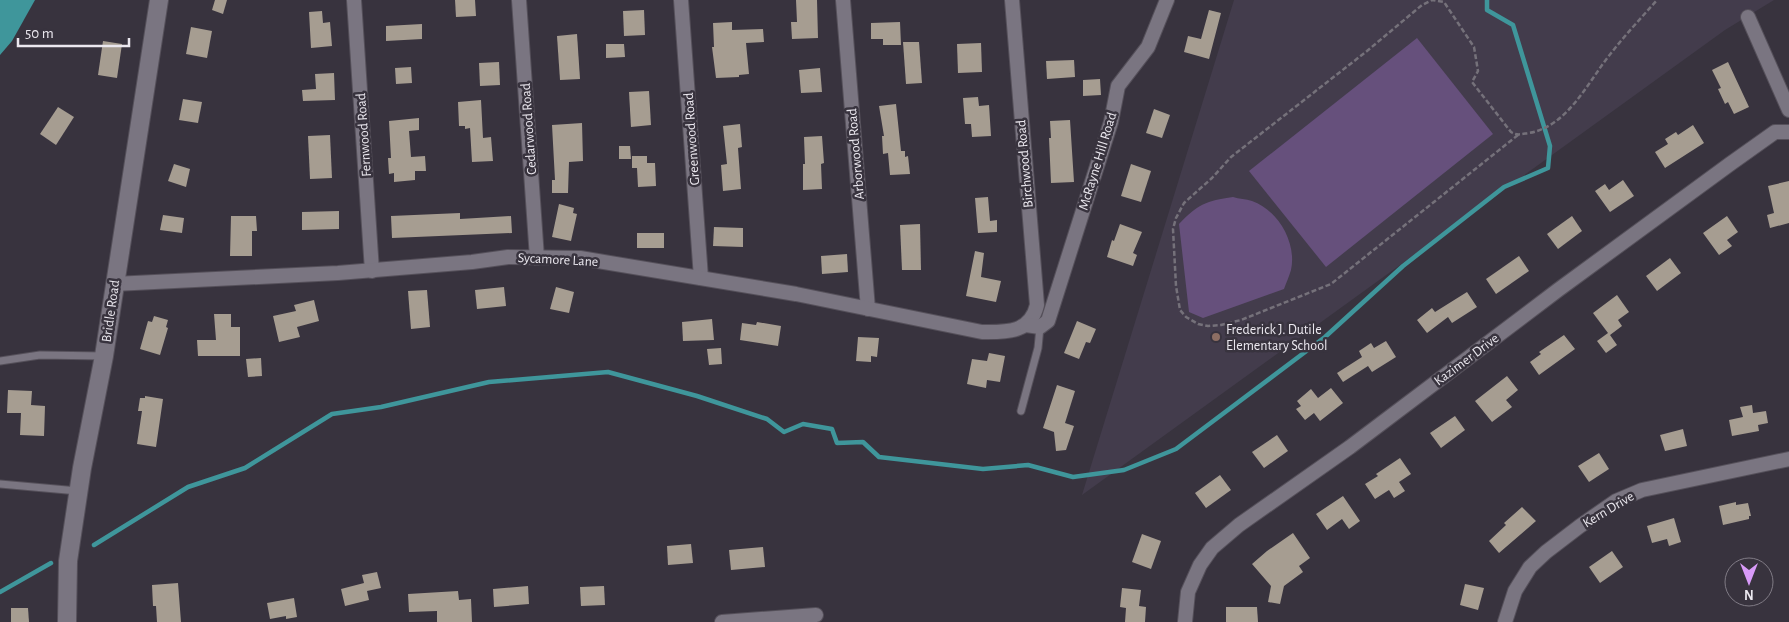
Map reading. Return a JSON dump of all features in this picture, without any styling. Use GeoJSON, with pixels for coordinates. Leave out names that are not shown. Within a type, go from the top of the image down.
{"type":"FeatureCollection","features":[{"type":"Feature","properties":{"kind":"street","name":"Bridle Road"},"geometry":{"type":"LineString","coordinates":[[67,622],[68,561],[104,356],[159,0]]}},
{"type":"Feature","properties":{"kind":"street","name":"Fernwood Road"},"geometry":{"type":"LineString","coordinates":[[354,0],[372,271]]}},
{"type":"Feature","properties":{"kind":"street","name":"Cedarwood Road"},"geometry":{"type":"LineString","coordinates":[[519,0],[537,258]]}},
{"type":"Feature","properties":{"kind":"street","name":"Greenwood Road"},"geometry":{"type":"LineString","coordinates":[[681,0],[701,278]]}},
{"type":"Feature","properties":{"kind":"street","name":"Arborwood Road"},"geometry":{"type":"LineString","coordinates":[[843,0],[868,309]]}},
{"type":"Feature","properties":{"kind":"street","name":"Birchwood Road"},"geometry":{"type":"LineString","coordinates":[[1012,0],[1037,305],[1033,326]]}},
{"type":"Feature","properties":{"kind":"street","name":"McRayne Hill Road"},"geometry":{"type":"LineString","coordinates":[[1033,326],[1048,321],[1111,122],[1118,86],[1148,47],[1167,0]]}},
{"type":"Feature","properties":{"kind":"street"},"geometry":{"type":"LineString","coordinates":[[1748,17],[1789,110]]}},
{"type":"Feature","properties":{"kind":"street","name":"Kazimer Drive"},"geometry":{"type":"LineString","coordinates":[[1185,622],[1188,592],[1200,565],[1212,548],[1239,525],[1350,447],[1558,290],[1730,164],[1775,132],[1789,132]]}},
{"type":"Feature","properties":{"kind":"street","name":"Sycamore Lane"},"geometry":{"type":"LineString","coordinates":[[114,284],[372,271],[508,257],[580,258],[796,294],[982,332],[1010,332],[1033,326]]}},
{"type":"Feature","properties":{"kind":"street","name":"Kern Drive"},"geometry":{"type":"LineString","coordinates":[[1505,622],[1515,591],[1530,567],[1546,552],[1616,501],[1642,490],[1789,459]]}},
{"type":"Feature","properties":{"kind":"street"},"geometry":{"type":"LineString","coordinates":[[722,622],[816,615]]}},
{"type":"Feature","properties":{"kind":"lane","name":"McRayne Hill Road"},"geometry":{"type":"LineString","coordinates":[[1021,411],[1038,348],[1033,326]]}},
{"type":"Feature","properties":{"kind":"lane"},"geometry":{"type":"LineString","coordinates":[[0,361],[40,355],[104,356]]}},
{"type":"Feature","properties":{"kind":"lane"},"geometry":{"type":"LineString","coordinates":[[0,484],[79,491]]}},
{"type":"Feature","properties":{"kind":"path"},"geometry":{"type":"LineString","coordinates":[[1518,135],[1511,132],[1472,82],[1478,71],[1474,47],[1444,2],[1432,0],[1422,5],[1367,51],[1231,157],[1212,178],[1184,203],[1176,218],[1174,230],[1176,286],[1180,310],[1186,317],[1198,324],[1208,326],[1221,325],[1241,320],[1331,284],[1518,135],[1546,127],[1566,112],[1611,53],[1657,0]]}},
{"type":"Feature","properties":{"kind":"shaded area","name":"Frederick J. Dutile Elementary School"},"geometry":{"type":"Polygon","coordinates":[[[1234,0],[1774,0],[1725,30],[1082,495],[1234,0]]]}},
{"type":"Feature","properties":{"kind":"shaded area"},"geometry":{"type":"Polygon","coordinates":[[[1417,38],[1493,134],[1326,267],[1249,171],[1417,38]]]}},
{"type":"Feature","properties":{"kind":"shaded area"},"geometry":{"type":"Polygon","coordinates":[[[1233,197],[1261,205],[1277,220],[1284,229],[1291,249],[1291,270],[1284,289],[1203,318],[1189,312],[1179,224],[1203,204],[1233,197]]]}},
{"type":"Feature","properties":{"kind":"water"},"geometry":{"type":"Polygon","coordinates":[[[0,0],[35,0],[12,41],[0,55],[0,0]]]}},
{"type":"Feature","properties":{"kind":"building"},"geometry":{"type":"Polygon","coordinates":[[[215,0],[227,0],[223,14],[212,10],[215,0]]]}},
{"type":"Feature","properties":{"kind":"building"},"geometry":{"type":"Polygon","coordinates":[[[455,0],[475,0],[476,16],[456,17],[455,0]]]}},
{"type":"Feature","properties":{"kind":"building"},"geometry":{"type":"Polygon","coordinates":[[[796,0],[817,0],[818,38],[792,39],[791,22],[797,22],[796,0]]]}},
{"type":"Feature","properties":{"kind":"building"},"geometry":{"type":"Polygon","coordinates":[[[644,10],[645,35],[624,36],[623,11],[644,10]]]}},
{"type":"Feature","properties":{"kind":"building"},"geometry":{"type":"Polygon","coordinates":[[[1209,10],[1221,13],[1209,59],[1184,52],[1188,36],[1201,39],[1209,10]]]}},
{"type":"Feature","properties":{"kind":"building"},"geometry":{"type":"Polygon","coordinates":[[[322,11],[323,23],[330,22],[332,46],[311,48],[309,12],[322,11]]]}},
{"type":"Feature","properties":{"kind":"building"},"geometry":{"type":"Polygon","coordinates":[[[732,22],[732,30],[763,29],[764,42],[746,43],[749,74],[739,75],[739,77],[716,78],[712,47],[714,47],[713,23],[732,22]]]}},
{"type":"Feature","properties":{"kind":"building"},"geometry":{"type":"Polygon","coordinates":[[[900,22],[901,45],[883,45],[883,39],[871,39],[871,23],[900,22]]]}},
{"type":"Feature","properties":{"kind":"building"},"geometry":{"type":"Polygon","coordinates":[[[422,24],[422,39],[386,41],[386,26],[422,24]]]}},
{"type":"Feature","properties":{"kind":"building"},"geometry":{"type":"Polygon","coordinates":[[[191,27],[212,31],[207,58],[186,54],[191,27]]]}},
{"type":"Feature","properties":{"kind":"building"},"geometry":{"type":"Polygon","coordinates":[[[577,34],[580,79],[560,80],[557,36],[577,34]]]}},
{"type":"Feature","properties":{"kind":"building"},"geometry":{"type":"Polygon","coordinates":[[[103,41],[122,44],[117,78],[98,75],[103,41]]]}},
{"type":"Feature","properties":{"kind":"building"},"geometry":{"type":"Polygon","coordinates":[[[903,42],[919,42],[922,83],[906,84],[903,42]]]}},
{"type":"Feature","properties":{"kind":"building"},"geometry":{"type":"Polygon","coordinates":[[[981,43],[982,72],[958,73],[957,44],[981,43]]]}},
{"type":"Feature","properties":{"kind":"building"},"geometry":{"type":"Polygon","coordinates":[[[606,44],[624,44],[625,57],[606,58],[606,44]]]}},
{"type":"Feature","properties":{"kind":"building"},"geometry":{"type":"Polygon","coordinates":[[[1074,60],[1075,77],[1047,79],[1046,61],[1074,60]]]}},
{"type":"Feature","properties":{"kind":"building"},"geometry":{"type":"Polygon","coordinates":[[[499,62],[500,85],[480,86],[479,63],[499,62]]]}},
{"type":"Feature","properties":{"kind":"building"},"geometry":{"type":"Polygon","coordinates":[[[1728,62],[1749,107],[1734,114],[1728,102],[1725,104],[1718,89],[1721,88],[1712,70],[1728,62]]]}},
{"type":"Feature","properties":{"kind":"building"},"geometry":{"type":"Polygon","coordinates":[[[411,67],[412,83],[396,84],[395,68],[411,67]]]}},
{"type":"Feature","properties":{"kind":"building"},"geometry":{"type":"Polygon","coordinates":[[[820,68],[822,92],[801,93],[799,70],[820,68]]]}},
{"type":"Feature","properties":{"kind":"building"},"geometry":{"type":"Polygon","coordinates":[[[334,73],[335,100],[303,101],[302,90],[316,89],[315,74],[334,73]]]}},
{"type":"Feature","properties":{"kind":"building"},"geometry":{"type":"Polygon","coordinates":[[[1100,79],[1101,95],[1083,96],[1083,80],[1100,79]]]}},
{"type":"Feature","properties":{"kind":"building"},"geometry":{"type":"Polygon","coordinates":[[[649,91],[651,125],[631,127],[629,92],[649,91]]]}},
{"type":"Feature","properties":{"kind":"building"},"geometry":{"type":"Polygon","coordinates":[[[978,97],[979,106],[989,105],[991,136],[972,137],[971,124],[965,124],[963,98],[978,97]]]}},
{"type":"Feature","properties":{"kind":"building"},"geometry":{"type":"Polygon","coordinates":[[[183,99],[202,102],[198,123],[179,120],[183,99]]]}},
{"type":"Feature","properties":{"kind":"building"},"geometry":{"type":"Polygon","coordinates":[[[481,100],[483,138],[491,137],[493,161],[472,162],[470,128],[465,129],[465,126],[459,126],[458,102],[481,100]]]}},
{"type":"Feature","properties":{"kind":"building"},"geometry":{"type":"Polygon","coordinates":[[[896,104],[901,151],[905,151],[905,157],[908,156],[910,174],[890,175],[888,153],[883,154],[882,136],[884,136],[879,106],[896,104]]]}},
{"type":"Feature","properties":{"kind":"building"},"geometry":{"type":"Polygon","coordinates":[[[58,107],[74,117],[56,145],[40,134],[58,107]]]}},
{"type":"Feature","properties":{"kind":"building"},"geometry":{"type":"Polygon","coordinates":[[[1154,109],[1170,115],[1162,138],[1146,133],[1154,109]]]}},
{"type":"Feature","properties":{"kind":"building"},"geometry":{"type":"Polygon","coordinates":[[[419,118],[419,130],[409,131],[411,157],[425,156],[426,171],[415,171],[415,180],[394,182],[394,173],[389,174],[388,158],[391,158],[389,121],[419,118]]]}},
{"type":"Feature","properties":{"kind":"building"},"geometry":{"type":"Polygon","coordinates":[[[1070,120],[1074,182],[1051,183],[1050,121],[1070,120]]]}},
{"type":"Feature","properties":{"kind":"building"},"geometry":{"type":"Polygon","coordinates":[[[582,123],[583,161],[569,162],[568,193],[552,193],[552,180],[555,180],[552,125],[582,123]]]}},
{"type":"Feature","properties":{"kind":"building"},"geometry":{"type":"Polygon","coordinates":[[[740,124],[742,147],[738,148],[741,189],[723,191],[721,165],[727,164],[723,126],[740,124]]]}},
{"type":"Feature","properties":{"kind":"building"},"geometry":{"type":"Polygon","coordinates":[[[1693,125],[1704,143],[1665,168],[1655,152],[1668,144],[1665,139],[1676,132],[1678,135],[1693,125]]]}},
{"type":"Feature","properties":{"kind":"building"},"geometry":{"type":"Polygon","coordinates":[[[330,135],[332,178],[310,179],[308,136],[330,135]]]}},
{"type":"Feature","properties":{"kind":"building"},"geometry":{"type":"Polygon","coordinates":[[[822,136],[824,163],[821,164],[822,189],[803,190],[803,164],[805,164],[804,137],[822,136]]]}},
{"type":"Feature","properties":{"kind":"building"},"geometry":{"type":"Polygon","coordinates":[[[619,146],[630,146],[631,159],[619,159],[619,146]]]}},
{"type":"Feature","properties":{"kind":"building"},"geometry":{"type":"Polygon","coordinates":[[[632,156],[647,156],[647,163],[655,163],[656,186],[638,187],[637,168],[632,168],[632,156]]]}},
{"type":"Feature","properties":{"kind":"building"},"geometry":{"type":"Polygon","coordinates":[[[174,164],[190,169],[186,187],[168,181],[174,164]]]}},
{"type":"Feature","properties":{"kind":"building"},"geometry":{"type":"Polygon","coordinates":[[[1131,164],[1151,171],[1141,202],[1121,196],[1131,164]]]}},
{"type":"Feature","properties":{"kind":"building"},"geometry":{"type":"Polygon","coordinates":[[[1623,180],[1634,196],[1610,212],[1595,191],[1605,184],[1609,190],[1623,180]]]}},
{"type":"Feature","properties":{"kind":"building"},"geometry":{"type":"Polygon","coordinates":[[[1789,181],[1789,223],[1770,228],[1767,215],[1774,213],[1768,186],[1789,181]]]}},
{"type":"Feature","properties":{"kind":"building"},"geometry":{"type":"Polygon","coordinates":[[[988,197],[990,221],[997,220],[997,232],[978,233],[975,198],[988,197]]]}},
{"type":"Feature","properties":{"kind":"building"},"geometry":{"type":"Polygon","coordinates":[[[559,204],[574,208],[573,213],[577,214],[571,241],[552,237],[559,204]]]}},
{"type":"Feature","properties":{"kind":"building"},"geometry":{"type":"Polygon","coordinates":[[[339,211],[339,229],[302,230],[302,212],[339,211]]]}},
{"type":"Feature","properties":{"kind":"building"},"geometry":{"type":"Polygon","coordinates":[[[460,213],[460,219],[511,216],[512,233],[392,238],[391,216],[460,213]]]}},
{"type":"Feature","properties":{"kind":"building"},"geometry":{"type":"Polygon","coordinates":[[[163,215],[184,218],[182,233],[160,230],[163,215]]]}},
{"type":"Feature","properties":{"kind":"building"},"geometry":{"type":"Polygon","coordinates":[[[231,216],[256,216],[257,231],[252,231],[252,256],[230,256],[231,216]]]}},
{"type":"Feature","properties":{"kind":"building"},"geometry":{"type":"Polygon","coordinates":[[[1572,216],[1582,231],[1558,249],[1547,234],[1572,216]]]}},
{"type":"Feature","properties":{"kind":"building"},"geometry":{"type":"Polygon","coordinates":[[[1727,216],[1738,232],[1727,240],[1732,246],[1719,255],[1703,233],[1727,216]]]}},
{"type":"Feature","properties":{"kind":"building"},"geometry":{"type":"Polygon","coordinates":[[[920,224],[921,270],[902,270],[900,225],[920,224]]]}},
{"type":"Feature","properties":{"kind":"building"},"geometry":{"type":"Polygon","coordinates":[[[1120,224],[1142,232],[1133,253],[1137,255],[1133,266],[1107,257],[1112,240],[1114,241],[1120,224]]]}},
{"type":"Feature","properties":{"kind":"building"},"geometry":{"type":"Polygon","coordinates":[[[714,227],[743,228],[743,247],[713,246],[714,227]]]}},
{"type":"Feature","properties":{"kind":"building"},"geometry":{"type":"Polygon","coordinates":[[[637,233],[664,233],[664,248],[637,248],[637,233]]]}},
{"type":"Feature","properties":{"kind":"building"},"geometry":{"type":"Polygon","coordinates":[[[975,251],[984,253],[981,277],[1001,281],[996,302],[966,296],[975,251]]]}},
{"type":"Feature","properties":{"kind":"building"},"geometry":{"type":"Polygon","coordinates":[[[847,254],[848,272],[822,274],[821,256],[847,254]]]}},
{"type":"Feature","properties":{"kind":"building"},"geometry":{"type":"Polygon","coordinates":[[[1519,256],[1529,271],[1496,294],[1486,279],[1519,256]]]}},
{"type":"Feature","properties":{"kind":"building"},"geometry":{"type":"Polygon","coordinates":[[[1670,258],[1681,273],[1657,291],[1646,276],[1670,258]]]}},
{"type":"Feature","properties":{"kind":"building"},"geometry":{"type":"Polygon","coordinates":[[[504,287],[506,306],[477,309],[475,290],[504,287]]]}},
{"type":"Feature","properties":{"kind":"building"},"geometry":{"type":"Polygon","coordinates":[[[556,287],[574,292],[569,313],[550,309],[556,287]]]}},
{"type":"Feature","properties":{"kind":"building"},"geometry":{"type":"Polygon","coordinates":[[[427,290],[430,327],[411,329],[408,291],[427,290]]]}},
{"type":"Feature","properties":{"kind":"building"},"geometry":{"type":"Polygon","coordinates":[[[1467,292],[1477,307],[1452,323],[1448,317],[1427,333],[1417,320],[1432,308],[1435,312],[1467,292]]]}},
{"type":"Feature","properties":{"kind":"building"},"geometry":{"type":"Polygon","coordinates":[[[1617,295],[1629,312],[1618,320],[1622,326],[1610,335],[1617,345],[1606,353],[1597,341],[1608,333],[1593,313],[1617,295]]]}},
{"type":"Feature","properties":{"kind":"building"},"geometry":{"type":"Polygon","coordinates":[[[314,300],[319,321],[297,327],[300,337],[279,342],[273,316],[296,311],[294,305],[314,300]]]}},
{"type":"Feature","properties":{"kind":"building"},"geometry":{"type":"Polygon","coordinates":[[[214,314],[231,314],[231,327],[240,327],[240,356],[198,356],[197,340],[216,340],[214,314]]]}},
{"type":"Feature","properties":{"kind":"building"},"geometry":{"type":"Polygon","coordinates":[[[154,316],[168,320],[166,327],[168,328],[160,355],[140,349],[148,321],[152,322],[154,316]]]}},
{"type":"Feature","properties":{"kind":"building"},"geometry":{"type":"Polygon","coordinates":[[[712,319],[714,340],[683,341],[682,322],[712,319]]]}},
{"type":"Feature","properties":{"kind":"building"},"geometry":{"type":"Polygon","coordinates":[[[1077,321],[1096,329],[1090,343],[1086,342],[1079,359],[1064,353],[1077,321]]]}},
{"type":"Feature","properties":{"kind":"building"},"geometry":{"type":"Polygon","coordinates":[[[757,322],[781,326],[778,346],[740,340],[742,323],[756,325],[757,322]]]}},
{"type":"Feature","properties":{"kind":"building"},"geometry":{"type":"Polygon","coordinates":[[[1564,335],[1575,349],[1539,375],[1530,362],[1541,354],[1539,352],[1564,335]]]}},
{"type":"Feature","properties":{"kind":"building"},"geometry":{"type":"Polygon","coordinates":[[[858,337],[879,338],[877,357],[871,356],[871,362],[856,361],[858,337]]]}},
{"type":"Feature","properties":{"kind":"building"},"geometry":{"type":"Polygon","coordinates":[[[1386,341],[1396,357],[1372,372],[1368,366],[1343,382],[1337,373],[1362,357],[1359,351],[1371,343],[1374,348],[1386,341]]]}},
{"type":"Feature","properties":{"kind":"building"},"geometry":{"type":"Polygon","coordinates":[[[721,348],[722,364],[709,365],[707,349],[721,348]]]}},
{"type":"Feature","properties":{"kind":"building"},"geometry":{"type":"Polygon","coordinates":[[[989,353],[1005,356],[1000,382],[987,380],[986,388],[967,384],[972,359],[987,361],[989,353]]]}},
{"type":"Feature","properties":{"kind":"building"},"geometry":{"type":"Polygon","coordinates":[[[261,358],[262,376],[248,377],[246,359],[261,358]]]}},
{"type":"Feature","properties":{"kind":"building"},"geometry":{"type":"Polygon","coordinates":[[[1507,376],[1518,390],[1506,400],[1512,407],[1492,422],[1475,401],[1507,376]]]}},
{"type":"Feature","properties":{"kind":"building"},"geometry":{"type":"Polygon","coordinates":[[[1057,385],[1075,391],[1065,423],[1074,426],[1066,450],[1056,451],[1054,432],[1043,428],[1057,385]]]}},
{"type":"Feature","properties":{"kind":"building"},"geometry":{"type":"Polygon","coordinates":[[[1331,388],[1343,403],[1320,421],[1314,413],[1305,420],[1296,409],[1301,406],[1297,401],[1311,389],[1318,398],[1331,388]]]}},
{"type":"Feature","properties":{"kind":"building"},"geometry":{"type":"Polygon","coordinates":[[[8,390],[32,391],[31,405],[45,406],[44,436],[20,435],[21,413],[7,413],[8,390]]]}},
{"type":"Feature","properties":{"kind":"building"},"geometry":{"type":"Polygon","coordinates":[[[145,396],[163,399],[156,447],[137,444],[142,411],[138,411],[140,398],[145,398],[145,396]]]}},
{"type":"Feature","properties":{"kind":"building"},"geometry":{"type":"Polygon","coordinates":[[[1752,405],[1753,413],[1766,411],[1768,423],[1758,425],[1759,431],[1732,436],[1729,420],[1743,417],[1740,407],[1752,405]]]}},
{"type":"Feature","properties":{"kind":"building"},"geometry":{"type":"Polygon","coordinates":[[[1455,416],[1465,430],[1441,448],[1430,433],[1455,416]]]}},
{"type":"Feature","properties":{"kind":"building"},"geometry":{"type":"Polygon","coordinates":[[[1683,429],[1687,446],[1665,451],[1660,435],[1683,429]]]}},
{"type":"Feature","properties":{"kind":"building"},"geometry":{"type":"Polygon","coordinates":[[[1277,435],[1288,451],[1264,468],[1252,452],[1277,435]]]}},
{"type":"Feature","properties":{"kind":"building"},"geometry":{"type":"Polygon","coordinates":[[[1599,453],[1609,469],[1589,482],[1578,466],[1599,453]]]}},
{"type":"Feature","properties":{"kind":"building"},"geometry":{"type":"Polygon","coordinates":[[[1400,458],[1411,474],[1399,482],[1405,491],[1394,498],[1389,490],[1375,499],[1365,484],[1400,458]]]}},
{"type":"Feature","properties":{"kind":"building"},"geometry":{"type":"Polygon","coordinates":[[[1220,475],[1231,490],[1206,508],[1195,493],[1220,475]]]}},
{"type":"Feature","properties":{"kind":"building"},"geometry":{"type":"Polygon","coordinates":[[[1343,496],[1360,521],[1349,529],[1342,519],[1327,530],[1316,514],[1343,496]]]}},
{"type":"Feature","properties":{"kind":"building"},"geometry":{"type":"Polygon","coordinates":[[[1736,502],[1736,505],[1748,503],[1751,516],[1749,516],[1749,519],[1723,525],[1719,506],[1736,502]]]}},
{"type":"Feature","properties":{"kind":"building"},"geometry":{"type":"Polygon","coordinates":[[[1522,507],[1536,521],[1499,553],[1489,541],[1506,525],[1504,523],[1522,507]]]}},
{"type":"Feature","properties":{"kind":"building"},"geometry":{"type":"Polygon","coordinates":[[[1674,518],[1681,542],[1669,546],[1667,539],[1652,543],[1647,526],[1674,518]]]}},
{"type":"Feature","properties":{"kind":"building"},"geometry":{"type":"Polygon","coordinates":[[[1293,533],[1310,558],[1299,566],[1303,572],[1284,586],[1280,604],[1268,602],[1271,586],[1252,564],[1293,533]]]}},
{"type":"Feature","properties":{"kind":"building"},"geometry":{"type":"Polygon","coordinates":[[[1142,534],[1161,541],[1151,569],[1132,562],[1142,534]]]}},
{"type":"Feature","properties":{"kind":"building"},"geometry":{"type":"Polygon","coordinates":[[[691,544],[693,563],[668,565],[667,546],[691,544]]]}},
{"type":"Feature","properties":{"kind":"building"},"geometry":{"type":"Polygon","coordinates":[[[763,547],[765,567],[731,570],[729,550],[763,547]]]}},
{"type":"Feature","properties":{"kind":"building"},"geometry":{"type":"Polygon","coordinates":[[[1612,551],[1623,567],[1600,583],[1589,567],[1612,551]]]}},
{"type":"Feature","properties":{"kind":"building"},"geometry":{"type":"Polygon","coordinates":[[[377,572],[381,588],[367,591],[369,600],[345,606],[341,589],[364,583],[362,575],[377,572]]]}},
{"type":"Feature","properties":{"kind":"building"},"geometry":{"type":"Polygon","coordinates":[[[178,583],[181,622],[157,622],[156,606],[153,606],[152,585],[178,583]]]}},
{"type":"Feature","properties":{"kind":"building"},"geometry":{"type":"Polygon","coordinates":[[[1465,584],[1484,588],[1478,610],[1460,605],[1465,584]]]}},
{"type":"Feature","properties":{"kind":"building"},"geometry":{"type":"Polygon","coordinates":[[[528,586],[529,604],[494,607],[493,589],[528,586]]]}},
{"type":"Feature","properties":{"kind":"building"},"geometry":{"type":"Polygon","coordinates":[[[604,586],[605,605],[581,606],[580,587],[604,586]]]}},
{"type":"Feature","properties":{"kind":"building"},"geometry":{"type":"Polygon","coordinates":[[[1122,588],[1141,590],[1139,606],[1146,607],[1145,622],[1125,622],[1126,608],[1120,607],[1122,588]]]}},
{"type":"Feature","properties":{"kind":"building"},"geometry":{"type":"Polygon","coordinates":[[[458,591],[459,600],[471,599],[472,622],[437,622],[437,611],[409,612],[408,594],[458,591]]]}},
{"type":"Feature","properties":{"kind":"building"},"geometry":{"type":"Polygon","coordinates":[[[294,598],[297,617],[286,619],[286,616],[270,619],[267,603],[294,598]]]}},
{"type":"Feature","properties":{"kind":"building"},"geometry":{"type":"Polygon","coordinates":[[[1226,607],[1257,607],[1258,622],[1226,622],[1226,607]]]}},
{"type":"Feature","properties":{"kind":"building"},"geometry":{"type":"Polygon","coordinates":[[[11,608],[28,608],[29,622],[11,622],[11,608]]]}},
{"type":"Feature","properties":{"kind":"waterway"},"geometry":{"type":"LineString","coordinates":[[94,545],[188,487],[245,468],[332,414],[381,407],[489,382],[608,372],[697,396],[767,419],[784,432],[803,424],[832,429],[837,443],[863,442],[879,457],[983,469],[1028,465],[1073,477],[1124,470],[1176,449],[1325,337],[1403,266],[1504,187],[1548,168],[1550,146],[1513,25],[1487,10],[1487,0]]}},
{"type":"Feature","properties":{"kind":"waterway"},"geometry":{"type":"LineString","coordinates":[[0,592],[51,563]]}},
{"type":"Feature","properties":{"kind":"place","name":"Frederick J. Dutile Elementary School"},"geometry":{"type":"Point","coordinates":[1216,337]}}]}
